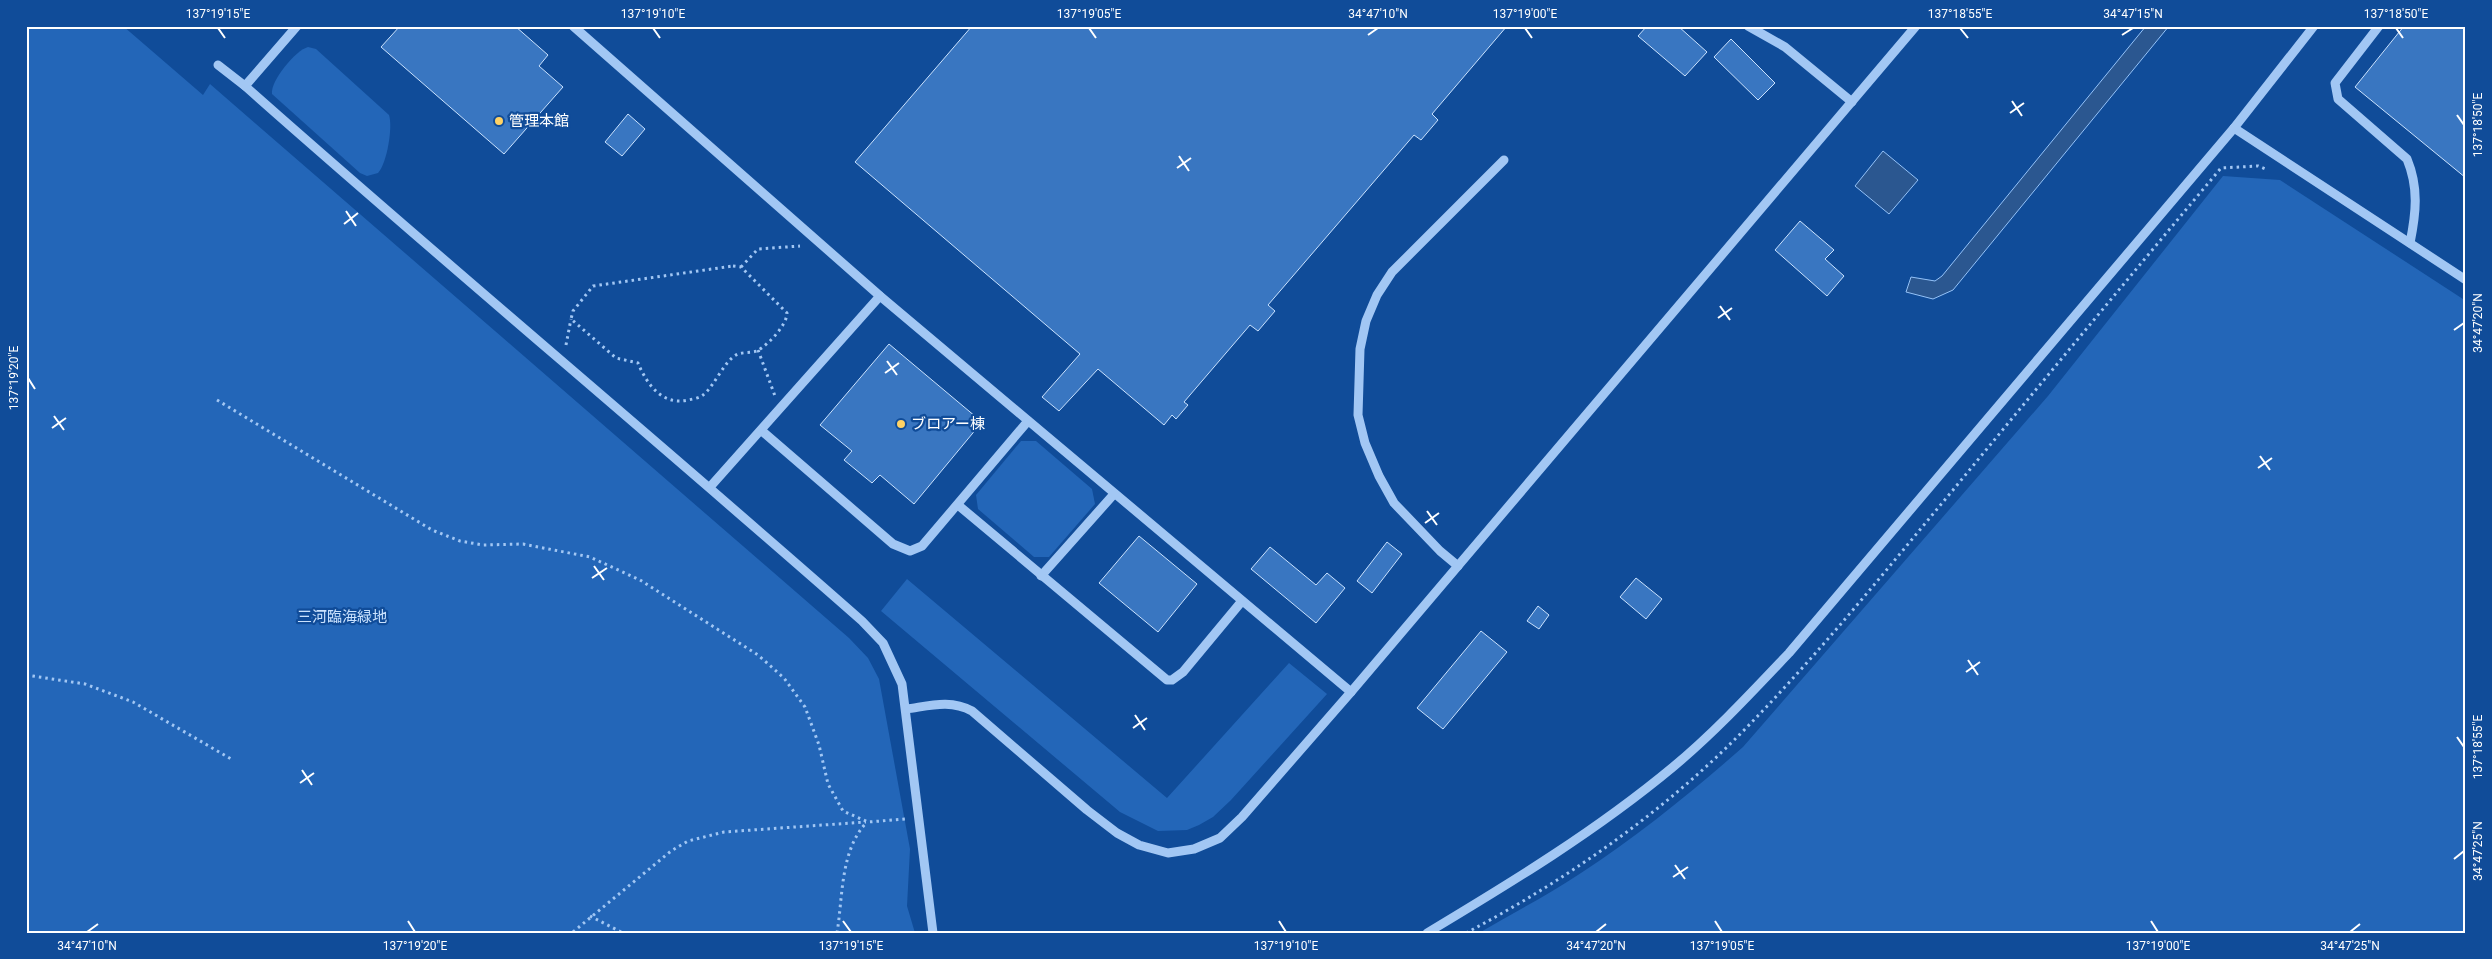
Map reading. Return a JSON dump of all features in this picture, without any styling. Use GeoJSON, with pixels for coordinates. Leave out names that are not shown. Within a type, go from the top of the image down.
{"type":"FeatureCollection","features":[{"type":"Feature","properties":{"kind":"street"},"geometry":{"type":"LineString","coordinates":[[245,86],[296,26]]}},
{"type":"Feature","properties":{"kind":"street"},"geometry":{"type":"LineString","coordinates":[[573,26],[880,296],[1351,692]]}},
{"type":"Feature","properties":{"kind":"street"},"geometry":{"type":"LineString","coordinates":[[1748,26],[1785,47],[1852,102]]}},
{"type":"Feature","properties":{"kind":"street"},"geometry":{"type":"LineString","coordinates":[[906,709],[949,703],[962,705],[972,711],[1117,833],[1139,845],[1168,853],[1206,845],[1231,829],[1351,692],[1916,26]]}},
{"type":"Feature","properties":{"kind":"street"},"geometry":{"type":"LineString","coordinates":[[1427,933],[1574,842],[1672,768],[1712,733],[1789,653],[2234,128],[2314,26]]}},
{"type":"Feature","properties":{"kind":"street"},"geometry":{"type":"LineString","coordinates":[[2380,26],[2335,83],[2338,100],[2407,159],[2412,172],[2417,210],[2410,243]]}},
{"type":"Feature","properties":{"kind":"street"},"geometry":{"type":"LineString","coordinates":[[218,65],[245,86],[710,487],[883,643],[897,670],[906,709],[933,933]]}},
{"type":"Feature","properties":{"kind":"street"},"geometry":{"type":"LineString","coordinates":[[2234,128],[2466,280]]}},
{"type":"Feature","properties":{"kind":"street"},"geometry":{"type":"LineString","coordinates":[[1458,566],[1434,545],[1394,503],[1379,476],[1365,443],[1358,415],[1360,349],[1366,321],[1377,295],[1392,272],[1504,160]]}},
{"type":"Feature","properties":{"kind":"street"},"geometry":{"type":"LineString","coordinates":[[710,487],[762,431],[880,296]]}},
{"type":"Feature","properties":{"kind":"street"},"geometry":{"type":"LineString","coordinates":[[762,431],[893,544],[904,550],[916,550],[922,546],[958,505],[1028,421]]}},
{"type":"Feature","properties":{"kind":"street"},"geometry":{"type":"LineString","coordinates":[[1042,576],[1114,494]]}},
{"type":"Feature","properties":{"kind":"street"},"geometry":{"type":"LineString","coordinates":[[958,505],[1167,680],[1172,680],[1183,672],[1242,601]]}},
{"type":"Feature","properties":{"kind":"path"},"geometry":{"type":"LineString","coordinates":[[741,267],[758,249],[800,246]]}},
{"type":"Feature","properties":{"kind":"path"},"geometry":{"type":"LineString","coordinates":[[566,345],[571,320],[573,310],[592,286],[733,266],[741,267],[787,313],[787,319],[764,346],[758,350],[734,357],[703,395],[677,403],[670,401],[648,384],[638,363],[616,358],[571,320]]}},
{"type":"Feature","properties":{"kind":"path"},"geometry":{"type":"LineString","coordinates":[[758,350],[780,410]]}},
{"type":"Feature","properties":{"kind":"path"},"geometry":{"type":"LineString","coordinates":[[218,400],[432,530],[460,541],[483,545],[523,544],[590,557],[640,580],[758,655],[784,678],[805,707],[819,745],[828,784],[843,811],[868,822]]}},
{"type":"Feature","properties":{"kind":"path"},"geometry":{"type":"LineString","coordinates":[[26,675],[85,684],[133,702],[233,760]]}},
{"type":"Feature","properties":{"kind":"path"},"geometry":{"type":"LineString","coordinates":[[572,932],[671,851],[688,841],[724,832],[920,818]]}},
{"type":"Feature","properties":{"kind":"path"},"geometry":{"type":"LineString","coordinates":[[837,933],[850,849],[859,831],[868,822]]}},
{"type":"Feature","properties":{"kind":"path"},"geometry":{"type":"LineString","coordinates":[[590,916],[623,933]]}},
{"type":"Feature","properties":{"kind":"green space","name":"三河臨海緑地"},"geometry":{"type":"Polygon","coordinates":[[[26,26],[123,26],[203,95],[210,84],[849,638],[868,658],[879,679],[910,849],[907,906],[915,933],[26,933],[26,26]]]}},
{"type":"Feature","properties":{"kind":"green space"},"geometry":{"type":"Polygon","coordinates":[[[308,47],[316,49],[389,115],[388,145],[384,161],[378,173],[367,176],[360,173],[272,94],[272,88],[279,74],[297,54],[308,47]]]}},
{"type":"Feature","properties":{"kind":"green space"},"geometry":{"type":"Polygon","coordinates":[[[2223,176],[2280,180],[2466,301],[2466,933],[1479,933],[1556,889],[1603,859],[1665,813],[1743,747],[2048,396],[2223,176]]]}},
{"type":"Feature","properties":{"kind":"green space"},"geometry":{"type":"Polygon","coordinates":[[[1021,441],[1036,441],[1092,489],[1095,504],[1049,557],[1034,557],[978,509],[976,495],[1021,441]]]}},
{"type":"Feature","properties":{"kind":"green space"},"geometry":{"type":"Polygon","coordinates":[[[907,579],[1167,798],[1289,663],[1327,694],[1231,800],[1213,817],[1187,830],[1158,831],[1120,812],[881,611],[907,579]]]}},
{"type":"Feature","properties":{"kind":"shaded area"},"geometry":{"type":"Polygon","coordinates":[[[2146,26],[2169,26],[1953,290],[1933,299],[1906,292],[1911,277],[1935,281],[1942,276],[2146,26]]]}},
{"type":"Feature","properties":{"kind":"shaded area"},"geometry":{"type":"Polygon","coordinates":[[[1883,151],[1918,180],[1889,214],[1855,186],[1883,151]]]}},
{"type":"Feature","properties":{"kind":"building","name":"管理本館"},"geometry":{"type":"Polygon","coordinates":[[[400,26],[515,26],[548,55],[539,66],[563,87],[504,154],[381,47],[400,26]]]}},
{"type":"Feature","properties":{"kind":"building"},"geometry":{"type":"Polygon","coordinates":[[[972,26],[1507,26],[1432,114],[1438,120],[1421,140],[1414,135],[1268,305],[1275,311],[1258,331],[1250,325],[1184,402],[1188,405],[1176,419],[1172,415],[1164,425],[1098,369],[1059,411],[1042,397],[1080,354],[855,162],[972,26]]]}},
{"type":"Feature","properties":{"kind":"building"},"geometry":{"type":"Polygon","coordinates":[[[1647,26],[1678,26],[1707,52],[1685,76],[1638,36],[1647,26]]]}},
{"type":"Feature","properties":{"kind":"building"},"geometry":{"type":"Polygon","coordinates":[[[2404,26],[2466,26],[2466,178],[2355,87],[2404,26]]]}},
{"type":"Feature","properties":{"kind":"building"},"geometry":{"type":"Polygon","coordinates":[[[1731,39],[1775,83],[1758,100],[1714,57],[1731,39]]]}},
{"type":"Feature","properties":{"kind":"building"},"geometry":{"type":"Polygon","coordinates":[[[628,114],[645,129],[622,156],[605,142],[628,114]]]}},
{"type":"Feature","properties":{"kind":"building"},"geometry":{"type":"Polygon","coordinates":[[[1800,221],[1834,250],[1825,259],[1844,276],[1827,296],[1775,250],[1800,221]]]}},
{"type":"Feature","properties":{"kind":"building","name":"ブロアー棟"},"geometry":{"type":"Polygon","coordinates":[[[889,344],[982,422],[914,504],[880,475],[872,483],[844,460],[852,451],[820,425],[889,344]]]}},
{"type":"Feature","properties":{"kind":"building"},"geometry":{"type":"Polygon","coordinates":[[[1139,536],[1197,584],[1158,632],[1099,583],[1139,536]]]}},
{"type":"Feature","properties":{"kind":"building"},"geometry":{"type":"Polygon","coordinates":[[[1387,542],[1402,554],[1372,593],[1357,581],[1387,542]]]}},
{"type":"Feature","properties":{"kind":"building"},"geometry":{"type":"Polygon","coordinates":[[[1270,547],[1316,585],[1327,573],[1345,588],[1316,623],[1251,569],[1270,547]]]}},
{"type":"Feature","properties":{"kind":"building"},"geometry":{"type":"Polygon","coordinates":[[[1636,578],[1662,599],[1646,619],[1620,597],[1636,578]]]}},
{"type":"Feature","properties":{"kind":"building"},"geometry":{"type":"Polygon","coordinates":[[[1538,606],[1549,615],[1539,629],[1527,621],[1538,606]]]}},
{"type":"Feature","properties":{"kind":"building"},"geometry":{"type":"Polygon","coordinates":[[[1481,631],[1507,652],[1443,729],[1417,708],[1481,631]]]}},
{"type":"Feature","properties":{"kind":"place","name":"管理本館"},"geometry":{"type":"Point","coordinates":[499,121]}},
{"type":"Feature","properties":{"kind":"place","name":"ブロアー棟"},"geometry":{"type":"Point","coordinates":[901,424]}}]}
